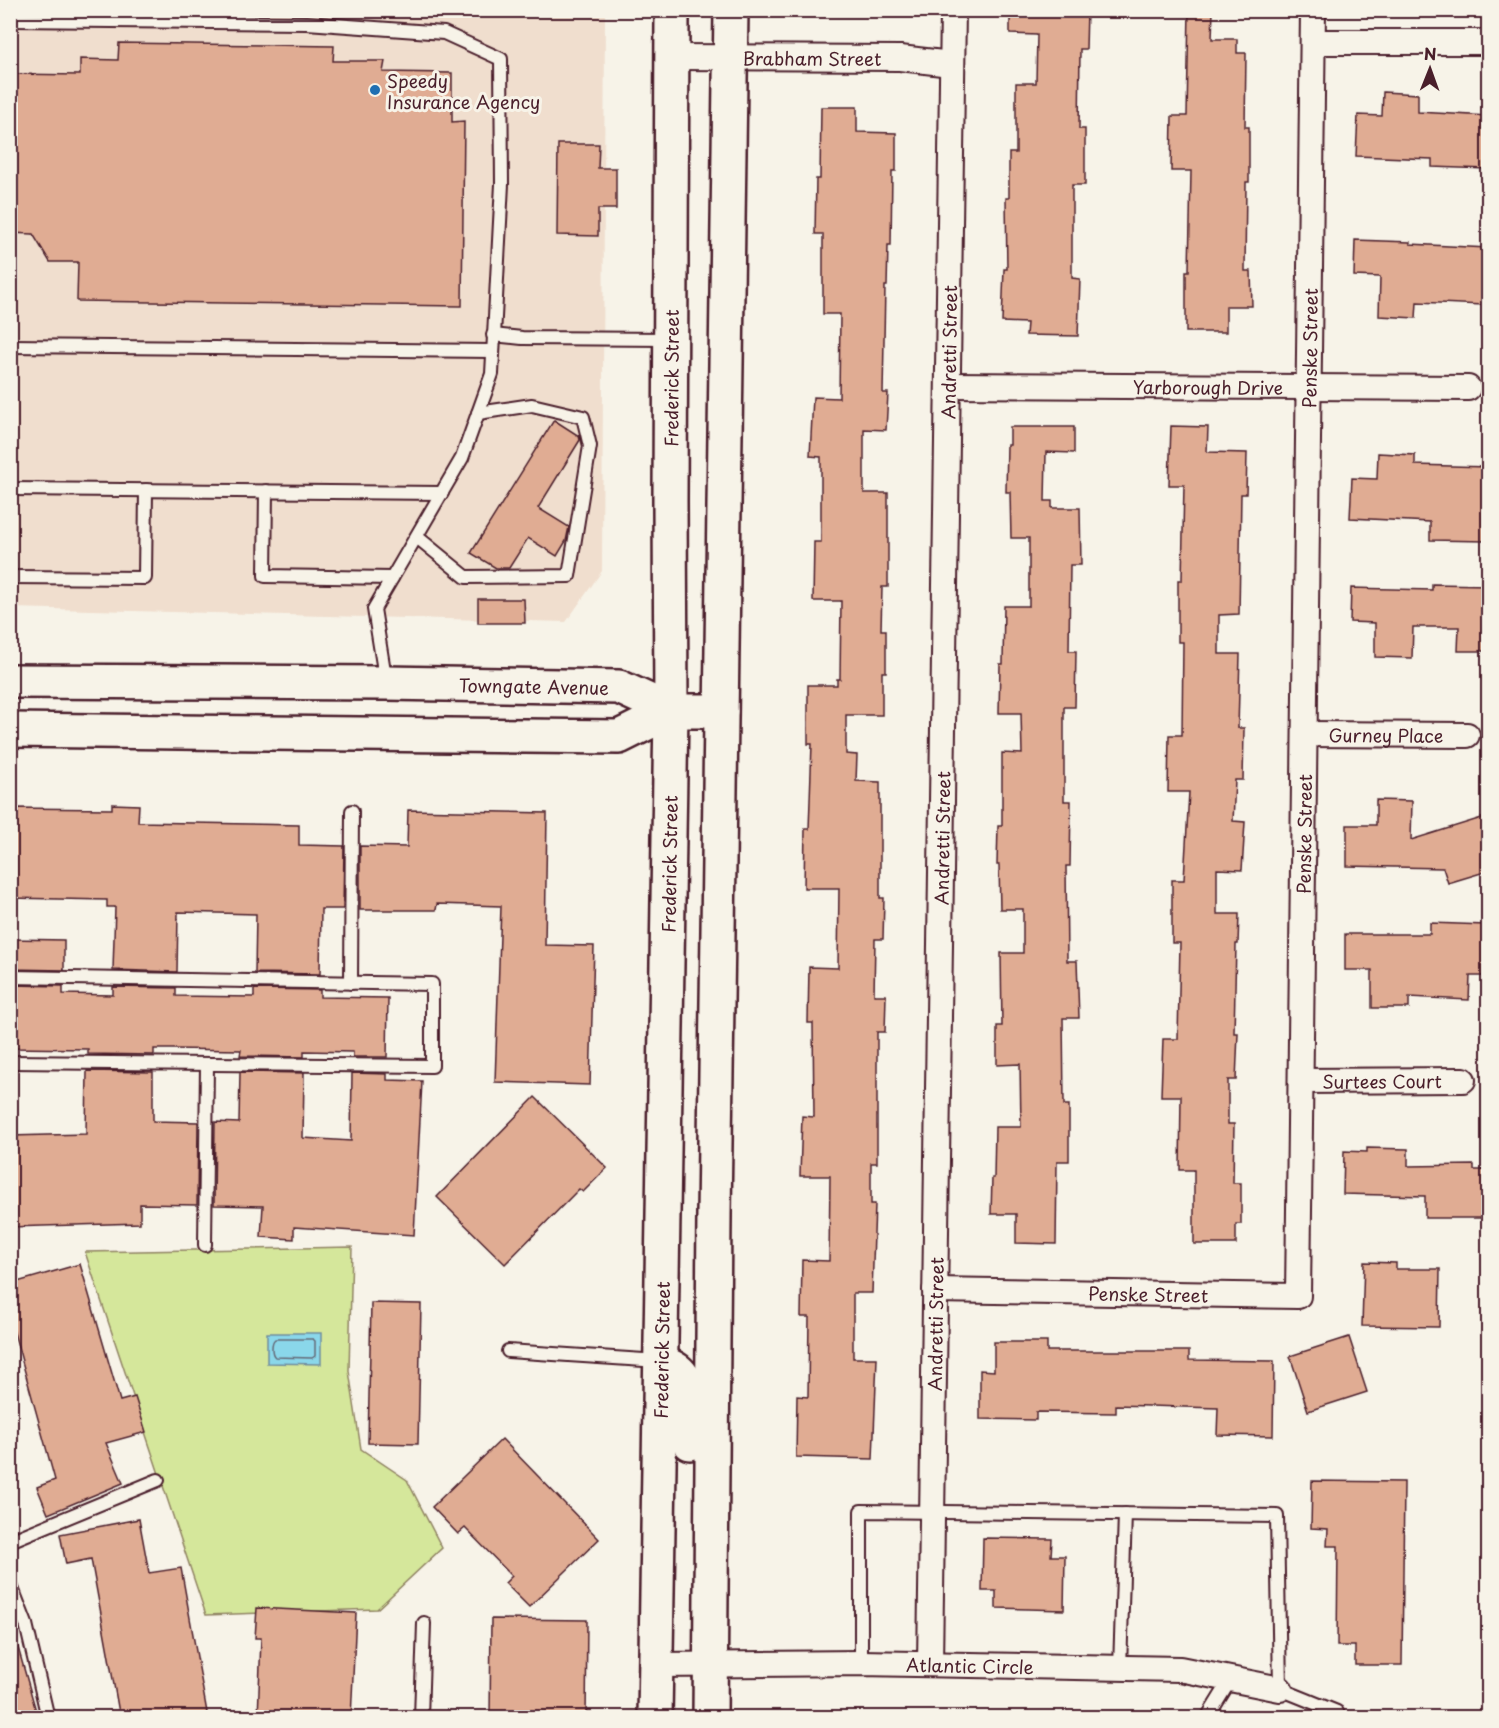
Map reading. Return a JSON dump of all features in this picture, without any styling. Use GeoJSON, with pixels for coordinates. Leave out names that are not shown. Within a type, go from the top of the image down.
{"type":"FeatureCollection","features":[{"type":"Feature","properties":{"kind":"main road","name":"Frederick Street"},"geometry":{"type":"LineString","coordinates":[[655,1718],[671,711],[672,10]]}},
{"type":"Feature","properties":{"kind":"main road"},"geometry":{"type":"LineString","coordinates":[[710,1718],[731,10]]}},
{"type":"Feature","properties":{"kind":"main road","name":"Towngate Avenue"},"geometry":{"type":"LineString","coordinates":[[10,681],[619,687],[671,711]]}},
{"type":"Feature","properties":{"kind":"main road"},"geometry":{"type":"LineString","coordinates":[[10,704],[141,703],[174,682]]}},
{"type":"Feature","properties":{"kind":"main road"},"geometry":{"type":"LineString","coordinates":[[10,730],[619,737],[671,711],[721,711]]}},
{"type":"Feature","properties":{"kind":"main road"},"geometry":{"type":"LineString","coordinates":[[660,1361],[677,1369],[687,1384],[690,1401],[691,1495],[697,1512],[711,1528]]}},
{"type":"Feature","properties":{"kind":"street","name":"Andretti Street"},"geometry":{"type":"LineString","coordinates":[[930,1664],[953,10]]}},
{"type":"Feature","properties":{"kind":"street","name":"Penske Street"},"geometry":{"type":"LineString","coordinates":[[936,1290],[1298,1296],[1314,10]]}},
{"type":"Feature","properties":{"kind":"street"},"geometry":{"type":"LineString","coordinates":[[1313,42],[1488,42]]}},
{"type":"Feature","properties":{"kind":"street","name":"Brabham Street"},"geometry":{"type":"LineString","coordinates":[[672,57],[900,58],[951,64]]}},
{"type":"Feature","properties":{"kind":"street","name":"Yarborough Drive"},"geometry":{"type":"LineString","coordinates":[[948,385],[1468,388]]}},
{"type":"Feature","properties":{"kind":"street","name":"Gurney Place"},"geometry":{"type":"LineString","coordinates":[[1305,734],[1467,735]]}},
{"type":"Feature","properties":{"kind":"street","name":"Surtees Court"},"geometry":{"type":"LineString","coordinates":[[1301,1081],[1463,1080]]}},
{"type":"Feature","properties":{"kind":"street","name":"Atlantic Circle"},"geometry":{"type":"LineString","coordinates":[[656,1665],[861,1663],[1180,1669],[1280,1689]]}},
{"type":"Feature","properties":{"kind":"lane"},"geometry":{"type":"LineString","coordinates":[[10,20],[307,23],[444,33],[501,59],[502,184],[492,374],[462,458],[374,609],[386,683]]}},
{"type":"Feature","properties":{"kind":"lane"},"geometry":{"type":"LineString","coordinates":[[493,335],[522,339],[671,339]]}},
{"type":"Feature","properties":{"kind":"lane"},"geometry":{"type":"LineString","coordinates":[[10,346],[492,351]]}},
{"type":"Feature","properties":{"kind":"lane"},"geometry":{"type":"LineString","coordinates":[[417,537],[466,578],[569,576],[590,446],[583,417],[532,405],[478,413]]}},
{"type":"Feature","properties":{"kind":"lane"},"geometry":{"type":"LineString","coordinates":[[10,489],[442,493]]}},
{"type":"Feature","properties":{"kind":"lane"},"geometry":{"type":"LineString","coordinates":[[10,577],[145,578],[146,490]]}},
{"type":"Feature","properties":{"kind":"lane"},"geometry":{"type":"LineString","coordinates":[[266,491],[265,576],[392,578]]}},
{"type":"Feature","properties":{"kind":"lane"},"geometry":{"type":"LineString","coordinates":[[351,983],[352,811]]}},
{"type":"Feature","properties":{"kind":"lane"},"geometry":{"type":"LineString","coordinates":[[10,977],[432,984],[432,1066],[10,1062]]}},
{"type":"Feature","properties":{"kind":"lane"},"geometry":{"type":"LineString","coordinates":[[204,1245],[207,1064]]}},
{"type":"Feature","properties":{"kind":"lane"},"geometry":{"type":"LineString","coordinates":[[508,1351],[660,1361]]}},
{"type":"Feature","properties":{"kind":"lane"},"geometry":{"type":"LineString","coordinates":[[10,1541],[158,1480]]}},
{"type":"Feature","properties":{"kind":"lane"},"geometry":{"type":"LineString","coordinates":[[861,1663],[861,1511],[1277,1516],[1280,1689],[1337,1712],[1339,1718]]}},
{"type":"Feature","properties":{"kind":"lane"},"geometry":{"type":"LineString","coordinates":[[1120,1668],[1125,1514]]}},
{"type":"Feature","properties":{"kind":"lane"},"geometry":{"type":"LineString","coordinates":[[10,1582],[26,1624],[48,1718]]}},
{"type":"Feature","properties":{"kind":"lane"},"geometry":{"type":"LineString","coordinates":[[421,1718],[424,1623]]}},
{"type":"Feature","properties":{"kind":"lane"},"geometry":{"type":"LineString","coordinates":[[1207,1718],[1231,1679]]}},
{"type":"Feature","properties":{"kind":"shaded area"},"geometry":{"type":"Polygon","coordinates":[[[11,11],[605,11],[602,571],[566,622],[11,608],[11,11]]]}},
{"type":"Feature","properties":{"kind":"green space"},"geometry":{"type":"Polygon","coordinates":[[[352,1247],[349,1371],[361,1449],[407,1480],[442,1548],[377,1609],[206,1615],[85,1252],[352,1247]]]}},
{"type":"Feature","properties":{"kind":"water"},"geometry":{"type":"Polygon","coordinates":[[[267,1333],[321,1333],[321,1364],[267,1363],[267,1333]]]}},
{"type":"Feature","properties":{"kind":"building"},"geometry":{"type":"Polygon","coordinates":[[[1010,10],[1087,10],[1086,49],[1080,49],[1079,129],[1085,129],[1085,185],[1072,185],[1072,278],[1080,279],[1078,336],[1026,335],[1027,323],[1002,322],[1004,269],[1007,269],[1006,198],[1009,198],[1009,153],[1016,153],[1016,83],[1036,83],[1037,35],[1010,34],[1010,10]]]}},
{"type":"Feature","properties":{"kind":"building"},"geometry":{"type":"Polygon","coordinates":[[[1189,10],[1213,10],[1212,39],[1237,39],[1237,53],[1246,53],[1245,127],[1249,127],[1249,182],[1246,182],[1245,271],[1251,271],[1252,306],[1226,306],[1226,332],[1186,332],[1186,271],[1189,271],[1191,171],[1171,171],[1172,116],[1187,116],[1189,10]]]}},
{"type":"Feature","properties":{"kind":"building"},"geometry":{"type":"Polygon","coordinates":[[[119,43],[334,46],[333,61],[385,61],[383,72],[452,73],[452,122],[464,121],[462,306],[77,301],[78,262],[50,262],[33,234],[10,233],[10,74],[80,75],[80,59],[118,60],[119,43]]]}},
{"type":"Feature","properties":{"kind":"building"},"geometry":{"type":"Polygon","coordinates":[[[1383,92],[1418,94],[1418,112],[1488,116],[1488,169],[1432,167],[1432,159],[1356,156],[1358,115],[1382,116],[1383,92]]]}},
{"type":"Feature","properties":{"kind":"building"},"geometry":{"type":"Polygon","coordinates":[[[821,107],[857,107],[857,132],[896,133],[896,171],[892,171],[891,245],[888,245],[887,286],[885,286],[883,393],[888,393],[886,430],[864,429],[864,493],[888,493],[888,587],[882,587],[881,630],[886,630],[886,672],[882,672],[882,715],[846,715],[846,754],[857,755],[856,781],[880,782],[880,898],[884,898],[883,939],[875,939],[874,995],[886,995],[885,1032],[877,1032],[877,1163],[871,1163],[871,1204],[875,1204],[872,1293],[853,1293],[853,1358],[877,1358],[873,1459],[796,1457],[797,1396],[808,1397],[809,1317],[801,1317],[802,1260],[829,1261],[830,1176],[800,1176],[802,1116],[814,1117],[813,1023],[808,1023],[809,967],[838,968],[839,888],[804,888],[805,829],[809,829],[812,744],[808,744],[808,685],[837,685],[837,679],[840,679],[841,601],[813,601],[814,542],[821,542],[821,457],[810,456],[813,397],[839,398],[840,314],[823,314],[823,234],[815,234],[816,179],[820,179],[821,107]]]}},
{"type":"Feature","properties":{"kind":"building"},"geometry":{"type":"Polygon","coordinates":[[[558,144],[599,144],[598,168],[616,168],[616,209],[598,209],[598,236],[557,235],[558,144]]]}},
{"type":"Feature","properties":{"kind":"building"},"geometry":{"type":"Polygon","coordinates":[[[1355,240],[1488,248],[1488,295],[1483,295],[1483,305],[1417,302],[1416,318],[1379,316],[1380,277],[1354,276],[1355,240]]]}},
{"type":"Feature","properties":{"kind":"building"},"geometry":{"type":"Polygon","coordinates":[[[554,420],[579,436],[580,440],[538,508],[569,527],[566,541],[557,556],[528,538],[509,568],[496,568],[471,553],[554,420]]]}},
{"type":"Feature","properties":{"kind":"building"},"geometry":{"type":"Polygon","coordinates":[[[1171,426],[1208,427],[1207,452],[1247,453],[1246,494],[1241,494],[1239,614],[1219,615],[1219,654],[1240,654],[1238,728],[1244,728],[1243,780],[1235,780],[1233,821],[1245,822],[1242,870],[1217,869],[1217,914],[1239,914],[1234,1033],[1238,1033],[1236,1080],[1228,1080],[1228,1124],[1234,1124],[1233,1183],[1241,1183],[1241,1224],[1236,1224],[1236,1244],[1194,1244],[1194,1170],[1180,1170],[1181,1096],[1161,1096],[1163,1039],[1178,1039],[1180,943],[1172,943],[1172,880],[1184,880],[1189,792],[1168,792],[1169,735],[1182,735],[1183,642],[1178,642],[1178,580],[1182,580],[1184,485],[1169,485],[1171,426]]]}},
{"type":"Feature","properties":{"kind":"building"},"geometry":{"type":"Polygon","coordinates":[[[1010,427],[1074,427],[1074,453],[1046,452],[1045,501],[1052,501],[1052,508],[1080,508],[1081,565],[1070,565],[1069,651],[1076,651],[1075,707],[1064,707],[1064,801],[1071,801],[1070,866],[1066,866],[1067,961],[1077,961],[1079,1018],[1063,1018],[1064,1105],[1069,1105],[1069,1161],[1057,1161],[1056,1244],[1016,1243],[1016,1214],[991,1214],[995,1127],[1021,1127],[1020,1064],[997,1065],[997,1026],[1002,1026],[1001,953],[1023,953],[1023,909],[1000,909],[999,865],[997,865],[998,826],[1002,826],[1002,753],[1022,754],[1021,713],[999,713],[1004,606],[1029,606],[1029,538],[1011,538],[1010,492],[1006,492],[1007,445],[1010,445],[1010,427]]]}},
{"type":"Feature","properties":{"kind":"building"},"geometry":{"type":"Polygon","coordinates":[[[1378,453],[1415,455],[1415,465],[1488,467],[1486,541],[1430,540],[1430,522],[1350,518],[1352,478],[1377,479],[1378,453]]]}},
{"type":"Feature","properties":{"kind":"building"},"geometry":{"type":"Polygon","coordinates":[[[1432,584],[1488,585],[1488,651],[1458,651],[1459,627],[1413,627],[1412,658],[1375,657],[1375,623],[1350,622],[1351,588],[1432,590],[1432,584]]]}},
{"type":"Feature","properties":{"kind":"building"},"geometry":{"type":"Polygon","coordinates":[[[478,599],[524,599],[525,623],[478,623],[478,599]]]}},
{"type":"Feature","properties":{"kind":"building"},"geometry":{"type":"Polygon","coordinates":[[[1376,800],[1412,801],[1411,840],[1488,816],[1488,871],[1448,883],[1443,868],[1347,866],[1347,825],[1376,825],[1376,800]]]}},
{"type":"Feature","properties":{"kind":"building"},"geometry":{"type":"Polygon","coordinates":[[[112,804],[139,805],[138,822],[299,825],[299,845],[344,846],[343,909],[321,909],[320,974],[255,973],[256,914],[178,912],[177,972],[113,970],[115,907],[107,907],[107,900],[10,898],[10,808],[112,809],[112,804]]]}},
{"type":"Feature","properties":{"kind":"building"},"geometry":{"type":"Polygon","coordinates":[[[408,810],[547,813],[545,945],[594,946],[590,1085],[495,1082],[501,906],[437,904],[436,910],[360,910],[360,846],[407,847],[408,810]]]}},
{"type":"Feature","properties":{"kind":"building"},"geometry":{"type":"Polygon","coordinates":[[[1430,923],[1486,925],[1484,976],[1470,976],[1469,1000],[1409,997],[1409,1008],[1372,1008],[1372,970],[1345,970],[1345,934],[1430,934],[1430,923]]]}},
{"type":"Feature","properties":{"kind":"building"},"geometry":{"type":"Polygon","coordinates":[[[10,939],[64,940],[64,970],[10,969],[10,939]]]}},
{"type":"Feature","properties":{"kind":"building"},"geometry":{"type":"Polygon","coordinates":[[[10,985],[63,986],[63,994],[113,995],[113,987],[176,988],[176,996],[254,997],[254,989],[320,990],[320,997],[388,998],[387,1057],[353,1057],[353,1052],[304,1051],[304,1057],[240,1056],[241,1050],[154,1049],[154,1055],[88,1054],[88,1049],[10,1048],[10,985]]]}},
{"type":"Feature","properties":{"kind":"building"},"geometry":{"type":"Polygon","coordinates":[[[87,1071],[153,1072],[153,1121],[198,1122],[197,1205],[140,1204],[140,1223],[10,1227],[10,1136],[86,1134],[87,1071]]]}},
{"type":"Feature","properties":{"kind":"building"},"geometry":{"type":"Polygon","coordinates":[[[240,1072],[304,1073],[303,1138],[351,1141],[352,1073],[387,1074],[387,1080],[422,1081],[414,1235],[294,1227],[294,1239],[261,1237],[263,1206],[214,1205],[215,1122],[239,1123],[240,1072]]]}},
{"type":"Feature","properties":{"kind":"building"},"geometry":{"type":"Polygon","coordinates":[[[535,1097],[607,1168],[583,1192],[579,1189],[505,1264],[437,1197],[535,1097]]]}},
{"type":"Feature","properties":{"kind":"building"},"geometry":{"type":"Polygon","coordinates":[[[1367,1148],[1408,1149],[1408,1166],[1474,1165],[1474,1170],[1488,1170],[1488,1218],[1425,1218],[1425,1196],[1343,1194],[1344,1151],[1367,1152],[1367,1148]]]}},
{"type":"Feature","properties":{"kind":"building"},"geometry":{"type":"Polygon","coordinates":[[[1364,1262],[1396,1263],[1396,1269],[1440,1269],[1439,1327],[1362,1326],[1364,1262]]]}},
{"type":"Feature","properties":{"kind":"building"},"geometry":{"type":"Polygon","coordinates":[[[80,1264],[120,1401],[135,1397],[146,1432],[106,1443],[123,1483],[48,1514],[37,1487],[55,1480],[10,1318],[10,1284],[80,1264]]]}},
{"type":"Feature","properties":{"kind":"building"},"geometry":{"type":"Polygon","coordinates":[[[371,1303],[421,1304],[418,1444],[368,1443],[371,1303]]]}},
{"type":"Feature","properties":{"kind":"building"},"geometry":{"type":"Polygon","coordinates":[[[1349,1337],[1367,1392],[1308,1411],[1290,1356],[1349,1337]]]}},
{"type":"Feature","properties":{"kind":"building"},"geometry":{"type":"Polygon","coordinates":[[[994,1342],[1047,1342],[1047,1351],[1189,1351],[1189,1360],[1274,1361],[1273,1436],[1217,1435],[1218,1408],[1116,1405],[1116,1413],[1036,1412],[1036,1420],[980,1419],[980,1370],[994,1371],[994,1342]]]}},
{"type":"Feature","properties":{"kind":"building"},"geometry":{"type":"Polygon","coordinates":[[[502,1439],[599,1539],[529,1607],[505,1583],[512,1576],[465,1528],[458,1534],[432,1507],[502,1439]]]}},
{"type":"Feature","properties":{"kind":"building"},"geometry":{"type":"Polygon","coordinates":[[[1312,1481],[1404,1482],[1402,1665],[1355,1665],[1355,1646],[1337,1646],[1338,1546],[1327,1546],[1328,1529],[1311,1528],[1312,1481]]]}},
{"type":"Feature","properties":{"kind":"building"},"geometry":{"type":"Polygon","coordinates":[[[139,1519],[149,1573],[181,1568],[208,1718],[120,1718],[91,1559],[66,1564],[60,1534],[139,1519]]]}},
{"type":"Feature","properties":{"kind":"building"},"geometry":{"type":"Polygon","coordinates":[[[983,1538],[1052,1539],[1051,1556],[1065,1556],[1064,1610],[996,1608],[996,1591],[982,1591],[983,1538]]]}},
{"type":"Feature","properties":{"kind":"building"},"geometry":{"type":"Polygon","coordinates":[[[257,1608],[356,1613],[351,1718],[258,1718],[261,1638],[255,1638],[257,1608]]]}},
{"type":"Feature","properties":{"kind":"building"},"geometry":{"type":"Polygon","coordinates":[[[491,1619],[587,1620],[586,1718],[490,1718],[491,1619]]]}},
{"type":"Feature","properties":{"kind":"building"},"geometry":{"type":"Polygon","coordinates":[[[17,1644],[36,1711],[14,1717],[10,1705],[10,1645],[17,1644]]]}},
{"type":"Feature","properties":{"kind":"place","name":"Speedy Insurance Agency"},"geometry":{"type":"Point","coordinates":[375,90]}}]}
